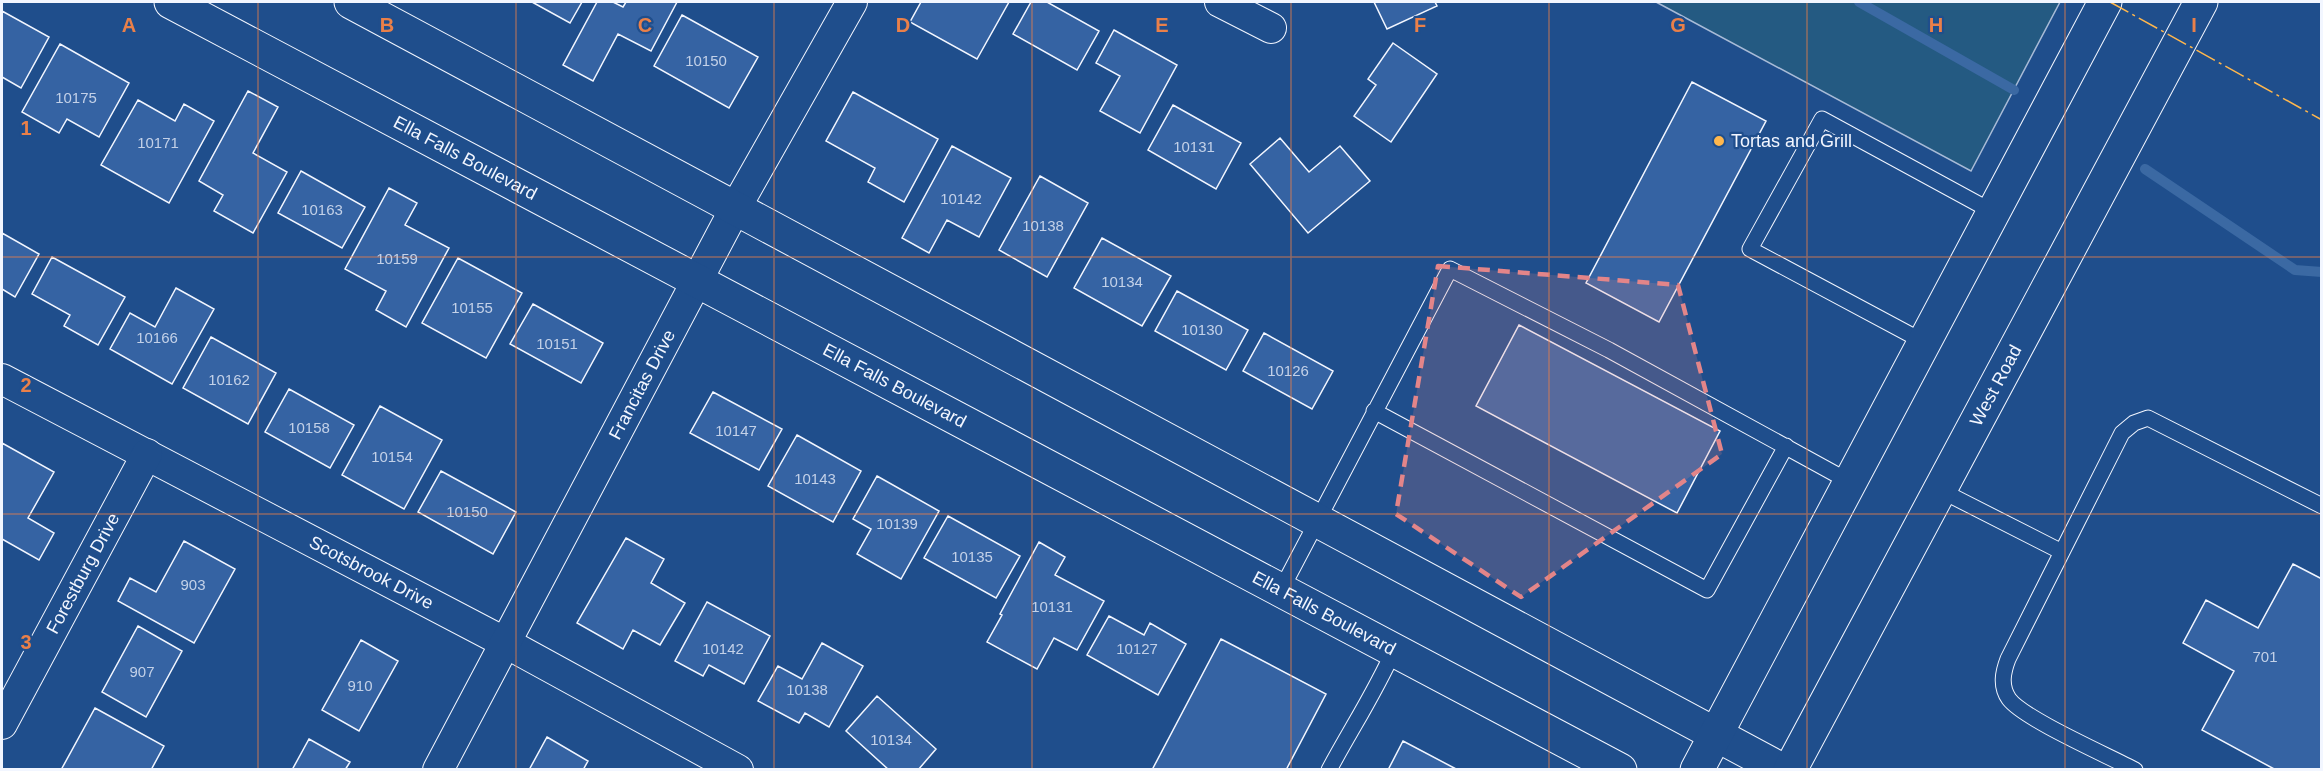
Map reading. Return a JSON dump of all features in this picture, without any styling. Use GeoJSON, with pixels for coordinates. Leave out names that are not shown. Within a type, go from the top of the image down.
{"type":"FeatureCollection","features":[{"type":"Feature","properties":{"kind":"street","name":"Ella Falls Boulevard"},"geometry":{"type":"LineString","coordinates":[[171,2],[1620,770]]}},
{"type":"Feature","properties":{"kind":"street"},"geometry":{"type":"LineString","coordinates":[[351,2],[1782,770]]}},
{"type":"Feature","properties":{"kind":"street","name":"Francitas Drive"},"geometry":{"type":"LineString","coordinates":[[438,770],[736,207],[852,2]]}},
{"type":"Feature","properties":{"kind":"street"},"geometry":{"type":"LineString","coordinates":[[1220,2],[1271,28]]}},
{"type":"Feature","properties":{"kind":"street"},"geometry":{"type":"LineString","coordinates":[[1697,770],[2105,2]]}},
{"type":"Feature","properties":{"kind":"street","name":"West Road"},"geometry":{"type":"LineString","coordinates":[[1790,770],[2201,2]]}},
{"type":"Feature","properties":{"kind":"street","name":"Scotsbrook Drive"},"geometry":{"type":"LineString","coordinates":[[2,379],[506,643],[738,770]]}},
{"type":"Feature","properties":{"kind":"street","name":"Forestburg Drive"},"geometry":{"type":"LineString","coordinates":[[2,724],[147,454]]}},
{"type":"Feature","properties":{"kind":"lane"},"geometry":{"type":"LineString","coordinates":[[1924,342],[1750,249],[1822,119],[1993,212]]}},
{"type":"Feature","properties":{"kind":"lane"},"geometry":{"type":"LineString","coordinates":[[1281,590],[1450,269],[1609,350],[1850,482]]}},
{"type":"Feature","properties":{"kind":"lane"},"geometry":{"type":"LineString","coordinates":[[1374,411],[1707,590],[1786,446]]}},
{"type":"Feature","properties":{"kind":"lane"},"geometry":{"type":"LineString","coordinates":[[2135,770],[2037,720],[2009,699],[2003,685],[2008,659],[2122,433],[2134,423],[2148,418],[2322,506]]}},
{"type":"Feature","properties":{"kind":"lane"},"geometry":{"type":"LineString","coordinates":[[1940,490],[2062,552]]}},
{"type":"Feature","properties":{"kind":"lane"},"geometry":{"type":"LineString","coordinates":[[1329,770],[1354,723],[1380,683],[1394,650]]}},
{"type":"Feature","properties":{"kind":"highlighted area"},"geometry":{"type":"Polygon","coordinates":[[[1438,266],[1678,285],[1722,454],[1521,597],[1396,514],[1438,266]]]}},
{"type":"Feature","properties":{"kind":"shaded area"},"geometry":{"type":"Polygon","coordinates":[[[1656,2],[2060,2],[1971,171],[1656,2]]]}},
{"type":"Feature","properties":{"kind":"building"},"geometry":{"type":"Polygon","coordinates":[[[532,2],[582,2],[570,23],[532,2]]]}},
{"type":"Feature","properties":{"kind":"building"},"geometry":{"type":"Polygon","coordinates":[[[597,2],[613,2],[623,7],[626,2],[677,2],[651,51],[618,34],[593,81],[563,65],[597,2]]]}},
{"type":"Feature","properties":{"kind":"building"},"geometry":{"type":"Polygon","coordinates":[[[921,2],[1009,2],[977,59],[910,22],[921,2]]]}},
{"type":"Feature","properties":{"kind":"building"},"geometry":{"type":"Polygon","coordinates":[[[1031,2],[1047,2],[1099,31],[1077,70],[1013,34],[1031,2]]]}},
{"type":"Feature","properties":{"kind":"building"},"geometry":{"type":"Polygon","coordinates":[[[1374,2],[1435,2],[1437,6],[1387,29],[1374,2]]]}},
{"type":"Feature","properties":{"kind":"building"},"geometry":{"type":"Polygon","coordinates":[[[2,11],[49,37],[21,88],[2,77],[2,11]]]}},
{"type":"Feature","properties":{"kind":"building"},"geometry":{"type":"Polygon","coordinates":[[[682,15],[758,57],[729,108],[654,66],[682,15]]]}},
{"type":"Feature","properties":{"kind":"building"},"geometry":{"type":"Polygon","coordinates":[[[1114,30],[1177,65],[1140,133],[1100,111],[1120,76],[1096,63],[1114,30]]]}},
{"type":"Feature","properties":{"kind":"building"},"geometry":{"type":"Polygon","coordinates":[[[1393,43],[1437,74],[1391,142],[1354,116],[1376,85],[1368,79],[1393,43]]]}},
{"type":"Feature","properties":{"kind":"building"},"geometry":{"type":"Polygon","coordinates":[[[60,44],[129,83],[99,137],[67,119],[59,133],[22,112],[60,44]]]}},
{"type":"Feature","properties":{"kind":"building"},"geometry":{"type":"Polygon","coordinates":[[[1692,82],[1766,121],[1659,322],[1586,283],[1692,82]]]}},
{"type":"Feature","properties":{"kind":"building"},"geometry":{"type":"Polygon","coordinates":[[[248,91],[278,107],[253,153],[287,172],[253,233],[214,211],[223,195],[199,181],[248,91]]]}},
{"type":"Feature","properties":{"kind":"building"},"geometry":{"type":"Polygon","coordinates":[[[853,92],[938,139],[904,202],[868,182],[875,168],[826,141],[853,92]]]}},
{"type":"Feature","properties":{"kind":"building"},"geometry":{"type":"Polygon","coordinates":[[[138,100],[175,121],[184,104],[214,121],[169,203],[101,165],[138,100]]]}},
{"type":"Feature","properties":{"kind":"building"},"geometry":{"type":"Polygon","coordinates":[[[1173,105],[1241,143],[1216,189],[1148,150],[1173,105]]]}},
{"type":"Feature","properties":{"kind":"building"},"geometry":{"type":"Polygon","coordinates":[[[1280,138],[1309,172],[1340,146],[1370,181],[1308,233],[1250,164],[1280,138]]]}},
{"type":"Feature","properties":{"kind":"building"},"geometry":{"type":"Polygon","coordinates":[[[952,146],[1011,178],[979,237],[947,220],[929,253],[902,238],[952,146]]]}},
{"type":"Feature","properties":{"kind":"building"},"geometry":{"type":"Polygon","coordinates":[[[301,171],[365,207],[342,248],[278,213],[301,171]]]}},
{"type":"Feature","properties":{"kind":"building"},"geometry":{"type":"Polygon","coordinates":[[[1040,176],[1088,203],[1047,277],[999,250],[1040,176]]]}},
{"type":"Feature","properties":{"kind":"building"},"geometry":{"type":"Polygon","coordinates":[[[389,188],[417,203],[405,225],[449,248],[406,327],[376,310],[386,291],[345,269],[389,188]]]}},
{"type":"Feature","properties":{"kind":"building"},"geometry":{"type":"Polygon","coordinates":[[[2,233],[39,254],[15,297],[2,289],[2,233]]]}},
{"type":"Feature","properties":{"kind":"building"},"geometry":{"type":"Polygon","coordinates":[[[1102,238],[1171,276],[1142,326],[1074,288],[1102,238]]]}},
{"type":"Feature","properties":{"kind":"building"},"geometry":{"type":"Polygon","coordinates":[[[52,257],[125,297],[98,345],[64,326],[70,315],[32,294],[52,257]]]}},
{"type":"Feature","properties":{"kind":"building"},"geometry":{"type":"Polygon","coordinates":[[[458,258],[522,293],[486,358],[422,323],[458,258]]]}},
{"type":"Feature","properties":{"kind":"building"},"geometry":{"type":"Polygon","coordinates":[[[176,288],[214,309],[172,384],[110,349],[130,313],[155,327],[176,288]]]}},
{"type":"Feature","properties":{"kind":"building"},"geometry":{"type":"Polygon","coordinates":[[[1177,291],[1248,330],[1226,370],[1155,331],[1177,291]]]}},
{"type":"Feature","properties":{"kind":"building"},"geometry":{"type":"Polygon","coordinates":[[[533,304],[603,343],[581,383],[510,344],[533,304]]]}},
{"type":"Feature","properties":{"kind":"building"},"geometry":{"type":"Polygon","coordinates":[[[1519,325],[1720,431],[1677,513],[1476,406],[1519,325]]]}},
{"type":"Feature","properties":{"kind":"building"},"geometry":{"type":"Polygon","coordinates":[[[1264,333],[1333,371],[1312,409],[1243,371],[1264,333]]]}},
{"type":"Feature","properties":{"kind":"building"},"geometry":{"type":"Polygon","coordinates":[[[211,337],[276,373],[248,424],[183,388],[211,337]]]}},
{"type":"Feature","properties":{"kind":"building"},"geometry":{"type":"Polygon","coordinates":[[[289,389],[354,425],[330,468],[265,432],[289,389]]]}},
{"type":"Feature","properties":{"kind":"building"},"geometry":{"type":"Polygon","coordinates":[[[713,392],[782,429],[759,470],[690,433],[713,392]]]}},
{"type":"Feature","properties":{"kind":"building"},"geometry":{"type":"Polygon","coordinates":[[[380,406],[442,440],[404,509],[342,475],[380,406]]]}},
{"type":"Feature","properties":{"kind":"building"},"geometry":{"type":"Polygon","coordinates":[[[797,435],[861,471],[833,522],[768,486],[797,435]]]}},
{"type":"Feature","properties":{"kind":"building"},"geometry":{"type":"Polygon","coordinates":[[[2,443],[54,472],[28,518],[54,533],[39,560],[2,539],[2,443]]]}},
{"type":"Feature","properties":{"kind":"building"},"geometry":{"type":"Polygon","coordinates":[[[441,471],[516,512],[493,554],[418,512],[441,471]]]}},
{"type":"Feature","properties":{"kind":"building"},"geometry":{"type":"Polygon","coordinates":[[[877,476],[939,511],[901,579],[857,554],[871,529],[853,519],[877,476]]]}},
{"type":"Feature","properties":{"kind":"building"},"geometry":{"type":"Polygon","coordinates":[[[948,516],[1020,556],[996,598],[924,558],[948,516]]]}},
{"type":"Feature","properties":{"kind":"building"},"geometry":{"type":"Polygon","coordinates":[[[626,538],[664,559],[651,583],[685,603],[660,645],[633,630],[623,649],[577,623],[626,538]]]}},
{"type":"Feature","properties":{"kind":"building"},"geometry":{"type":"Polygon","coordinates":[[[184,541],[235,569],[194,643],[118,601],[130,578],[156,592],[184,541]]]}},
{"type":"Feature","properties":{"kind":"building"},"geometry":{"type":"Polygon","coordinates":[[[1039,542],[1065,557],[1055,575],[1104,601],[1077,650],[1054,638],[1037,669],[987,642],[1039,542]]]}},
{"type":"Feature","properties":{"kind":"building"},"geometry":{"type":"Polygon","coordinates":[[[2293,564],[2322,579],[2322,770],[2276,770],[2202,730],[2234,671],[2183,643],[2206,600],[2258,628],[2293,564]]]}},
{"type":"Feature","properties":{"kind":"building"},"geometry":{"type":"Polygon","coordinates":[[[707,602],[770,636],[744,684],[709,665],[703,676],[675,661],[707,602]]]}},
{"type":"Feature","properties":{"kind":"building"},"geometry":{"type":"Polygon","coordinates":[[[1109,616],[1144,635],[1150,623],[1186,644],[1158,695],[1087,655],[1109,616]]]}},
{"type":"Feature","properties":{"kind":"building"},"geometry":{"type":"Polygon","coordinates":[[[138,626],[182,651],[146,717],[102,692],[138,626]]]}},
{"type":"Feature","properties":{"kind":"building"},"geometry":{"type":"Polygon","coordinates":[[[1221,639],[1326,694],[1286,770],[1152,770],[1221,639]]]}},
{"type":"Feature","properties":{"kind":"building"},"geometry":{"type":"Polygon","coordinates":[[[361,640],[398,661],[359,731],[322,710],[361,640]]]}},
{"type":"Feature","properties":{"kind":"building"},"geometry":{"type":"Polygon","coordinates":[[[822,643],[863,666],[829,727],[805,713],[799,723],[758,701],[778,666],[802,679],[822,643]]]}},
{"type":"Feature","properties":{"kind":"building"},"geometry":{"type":"Polygon","coordinates":[[[877,696],[936,749],[918,770],[889,770],[846,731],[877,696]]]}},
{"type":"Feature","properties":{"kind":"building"},"geometry":{"type":"Polygon","coordinates":[[[95,708],[164,746],[151,770],[61,770],[95,708]]]}},
{"type":"Feature","properties":{"kind":"building"},"geometry":{"type":"Polygon","coordinates":[[[547,737],[588,761],[583,770],[529,770],[547,737]]]}},
{"type":"Feature","properties":{"kind":"building"},"geometry":{"type":"Polygon","coordinates":[[[309,739],[350,762],[345,770],[292,770],[309,739]]]}},
{"type":"Feature","properties":{"kind":"building"},"geometry":{"type":"Polygon","coordinates":[[[1403,741],[1458,770],[1388,770],[1403,741]]]}},
{"type":"Feature","properties":{"kind":"waterway"},"geometry":{"type":"LineString","coordinates":[[1859,2],[2014,90]]}},
{"type":"Feature","properties":{"kind":"waterway"},"geometry":{"type":"LineString","coordinates":[[2145,169],[2295,270],[2322,272]]}},
{"type":"Feature","properties":{"kind":"power"},"geometry":{"type":"LineString","coordinates":[[2110,2],[2322,120]]}},
{"type":"Feature","properties":{"kind":"place","name":"Tortas and Grill"},"geometry":{"type":"Point","coordinates":[1719,141]}}]}
